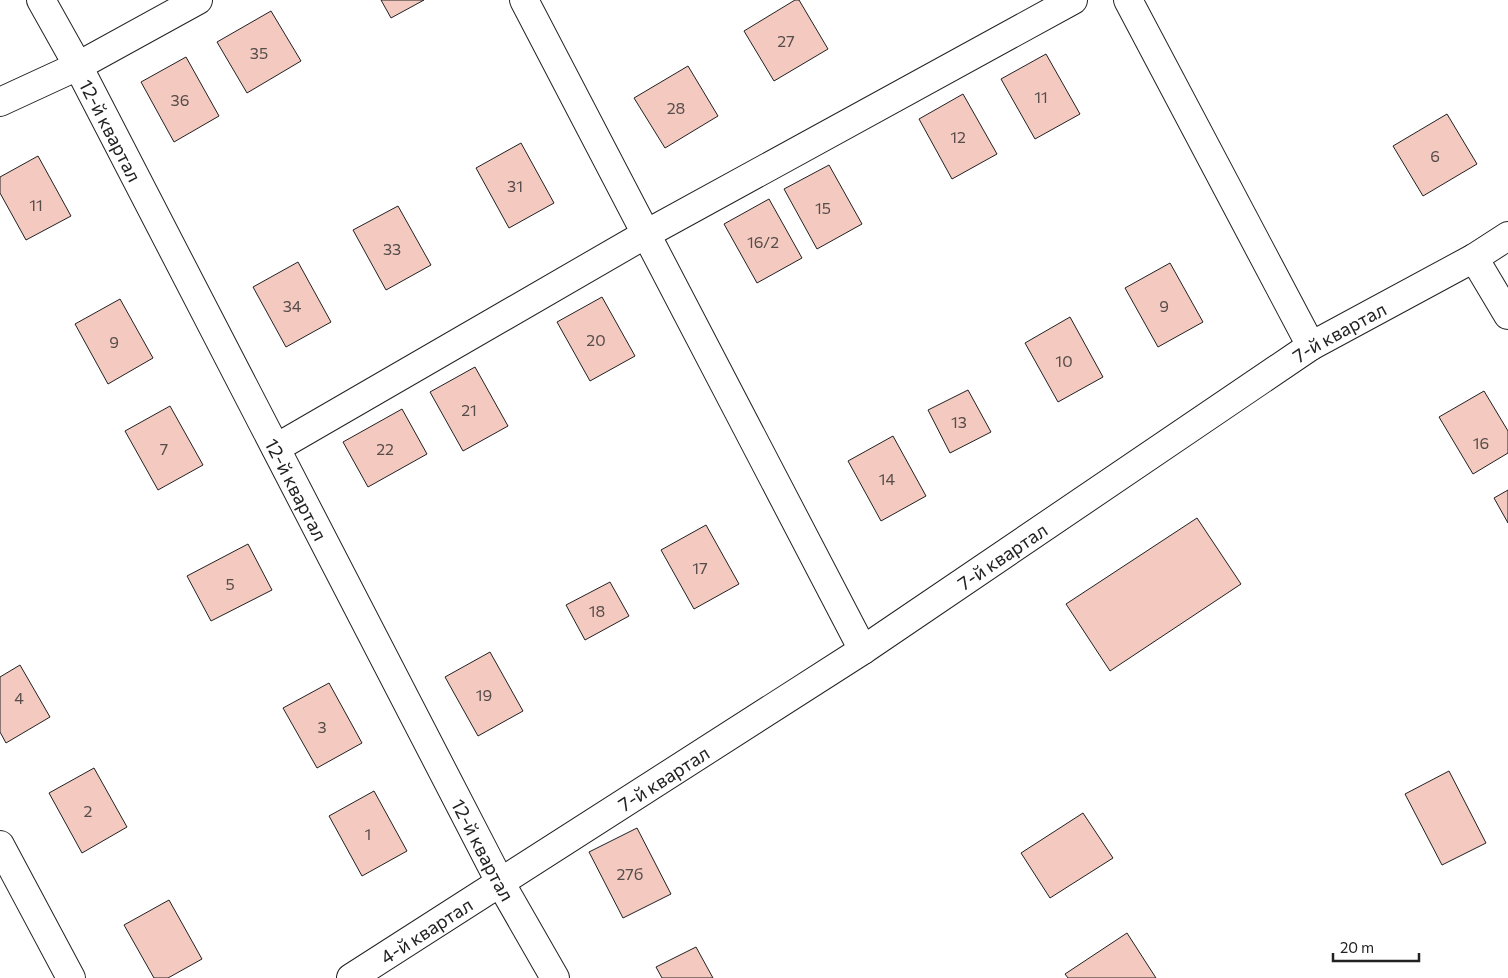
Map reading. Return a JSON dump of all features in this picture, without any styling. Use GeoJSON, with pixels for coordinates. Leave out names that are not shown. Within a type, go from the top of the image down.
{"type":"FeatureCollection","features":[{"type":"Feature","properties":{"kind":"street","name":"12-й квартал"},"geometry":{"type":"LineString","coordinates":[[41,0],[78,66],[500,882],[555,978]]}},
{"type":"Feature","properties":{"kind":"street"},"geometry":{"type":"LineString","coordinates":[[0,102],[78,66],[198,0]]}},
{"type":"Feature","properties":{"kind":"street"},"geometry":{"type":"LineString","coordinates":[[524,0],[863,650]]}},
{"type":"Feature","properties":{"kind":"street"},"geometry":{"type":"LineString","coordinates":[[276,448],[646,234],[1073,0]]}},
{"type":"Feature","properties":{"kind":"street"},"geometry":{"type":"LineString","coordinates":[[1128,0],[1311,346]]}},
{"type":"Feature","properties":{"kind":"street","name":"7-й квартал"},"geometry":{"type":"LineString","coordinates":[[500,882],[863,650],[1311,346],[1474,258],[1508,236]]}},
{"type":"Feature","properties":{"kind":"street"},"geometry":{"type":"LineString","coordinates":[[1474,258],[1508,316]]}},
{"type":"Feature","properties":{"kind":"street"},"geometry":{"type":"LineString","coordinates":[[0,845],[71,978]]}},
{"type":"Feature","properties":{"kind":"street","name":"4-й квартал"},"geometry":{"type":"LineString","coordinates":[[351,978],[500,882]]}},
{"type":"Feature","properties":{"kind":"building"},"geometry":{"type":"Polygon","coordinates":[[[381,0],[424,0],[391,18],[381,0]]]}},
{"type":"Feature","properties":{"kind":"building"},"geometry":{"type":"Polygon","coordinates":[[[795,0],[799,0],[828,49],[774,81],[744,31],[795,0]]]}},
{"type":"Feature","properties":{"kind":"building"},"geometry":{"type":"Polygon","coordinates":[[[271,11],[301,61],[247,93],[217,42],[271,11]]]}},
{"type":"Feature","properties":{"kind":"building"},"geometry":{"type":"Polygon","coordinates":[[[1046,54],[1080,114],[1035,139],[1001,79],[1046,54]]]}},
{"type":"Feature","properties":{"kind":"building"},"geometry":{"type":"Polygon","coordinates":[[[186,57],[219,116],[174,142],[141,82],[186,57]]]}},
{"type":"Feature","properties":{"kind":"building"},"geometry":{"type":"Polygon","coordinates":[[[688,66],[718,116],[665,148],[634,98],[688,66]]]}},
{"type":"Feature","properties":{"kind":"building"},"geometry":{"type":"Polygon","coordinates":[[[963,94],[997,154],[952,179],[919,119],[963,94]]]}},
{"type":"Feature","properties":{"kind":"building"},"geometry":{"type":"Polygon","coordinates":[[[1447,114],[1477,164],[1423,196],[1393,146],[1447,114]]]}},
{"type":"Feature","properties":{"kind":"building"},"geometry":{"type":"Polygon","coordinates":[[[521,143],[554,203],[509,228],[476,168],[521,143]]]}},
{"type":"Feature","properties":{"kind":"building"},"geometry":{"type":"Polygon","coordinates":[[[38,156],[71,216],[26,240],[0,193],[0,177],[38,156]]]}},
{"type":"Feature","properties":{"kind":"building"},"geometry":{"type":"Polygon","coordinates":[[[829,165],[862,224],[817,249],[784,189],[829,165]]]}},
{"type":"Feature","properties":{"kind":"building"},"geometry":{"type":"Polygon","coordinates":[[[769,199],[802,258],[757,283],[724,224],[769,199]]]}},
{"type":"Feature","properties":{"kind":"building"},"geometry":{"type":"Polygon","coordinates":[[[398,206],[431,265],[386,290],[353,230],[398,206]]]}},
{"type":"Feature","properties":{"kind":"building"},"geometry":{"type":"Polygon","coordinates":[[[298,262],[331,322],[286,347],[253,287],[298,262]]]}},
{"type":"Feature","properties":{"kind":"building"},"geometry":{"type":"Polygon","coordinates":[[[1170,263],[1203,322],[1158,347],[1125,288],[1170,263]]]}},
{"type":"Feature","properties":{"kind":"building"},"geometry":{"type":"Polygon","coordinates":[[[602,297],[635,356],[590,381],[557,322],[602,297]]]}},
{"type":"Feature","properties":{"kind":"building"},"geometry":{"type":"Polygon","coordinates":[[[120,299],[153,358],[108,384],[75,324],[120,299]]]}},
{"type":"Feature","properties":{"kind":"building"},"geometry":{"type":"Polygon","coordinates":[[[1070,317],[1103,377],[1058,402],[1025,343],[1070,317]]]}},
{"type":"Feature","properties":{"kind":"building"},"geometry":{"type":"Polygon","coordinates":[[[475,367],[508,426],[463,451],[430,392],[475,367]]]}},
{"type":"Feature","properties":{"kind":"building"},"geometry":{"type":"Polygon","coordinates":[[[968,390],[991,432],[950,453],[928,410],[968,390]]]}},
{"type":"Feature","properties":{"kind":"building"},"geometry":{"type":"Polygon","coordinates":[[[1484,391],[1508,431],[1508,453],[1473,474],[1439,417],[1484,391]]]}},
{"type":"Feature","properties":{"kind":"building"},"geometry":{"type":"Polygon","coordinates":[[[170,406],[203,465],[158,490],[125,431],[170,406]]]}},
{"type":"Feature","properties":{"kind":"building"},"geometry":{"type":"Polygon","coordinates":[[[402,409],[427,454],[368,487],[343,442],[402,409]]]}},
{"type":"Feature","properties":{"kind":"building"},"geometry":{"type":"Polygon","coordinates":[[[893,436],[926,496],[881,521],[848,461],[893,436]]]}},
{"type":"Feature","properties":{"kind":"building"},"geometry":{"type":"Polygon","coordinates":[[[1508,490],[1508,523],[1494,498],[1508,490]]]}},
{"type":"Feature","properties":{"kind":"building"},"geometry":{"type":"Polygon","coordinates":[[[1197,518],[1241,584],[1110,671],[1066,604],[1197,518]]]}},
{"type":"Feature","properties":{"kind":"building"},"geometry":{"type":"Polygon","coordinates":[[[706,525],[739,584],[694,609],[661,550],[706,525]]]}},
{"type":"Feature","properties":{"kind":"building"},"geometry":{"type":"Polygon","coordinates":[[[248,544],[272,590],[211,621],[187,576],[248,544]]]}},
{"type":"Feature","properties":{"kind":"building"},"geometry":{"type":"Polygon","coordinates":[[[610,582],[629,616],[585,640],[566,605],[610,582]]]}},
{"type":"Feature","properties":{"kind":"building"},"geometry":{"type":"Polygon","coordinates":[[[490,652],[523,711],[478,736],[445,677],[490,652]]]}},
{"type":"Feature","properties":{"kind":"building"},"geometry":{"type":"Polygon","coordinates":[[[20,665],[50,717],[6,743],[0,732],[0,677],[20,665]]]}},
{"type":"Feature","properties":{"kind":"building"},"geometry":{"type":"Polygon","coordinates":[[[329,683],[362,743],[317,768],[283,708],[329,683]]]}},
{"type":"Feature","properties":{"kind":"building"},"geometry":{"type":"Polygon","coordinates":[[[94,768],[127,827],[82,853],[49,793],[94,768]]]}},
{"type":"Feature","properties":{"kind":"building"},"geometry":{"type":"Polygon","coordinates":[[[1449,771],[1486,843],[1442,865],[1405,794],[1449,771]]]}},
{"type":"Feature","properties":{"kind":"building"},"geometry":{"type":"Polygon","coordinates":[[[374,791],[407,851],[362,876],[329,816],[374,791]]]}},
{"type":"Feature","properties":{"kind":"building"},"geometry":{"type":"Polygon","coordinates":[[[1083,813],[1113,858],[1050,898],[1021,853],[1083,813]]]}},
{"type":"Feature","properties":{"kind":"building"},"geometry":{"type":"Polygon","coordinates":[[[637,828],[671,894],[623,918],[589,852],[637,828]]]}},
{"type":"Feature","properties":{"kind":"building"},"geometry":{"type":"Polygon","coordinates":[[[169,900],[202,959],[168,978],[154,978],[124,925],[169,900]]]}},
{"type":"Feature","properties":{"kind":"building"},"geometry":{"type":"Polygon","coordinates":[[[1127,933],[1156,978],[1068,978],[1065,974],[1127,933]]]}},
{"type":"Feature","properties":{"kind":"building"},"geometry":{"type":"Polygon","coordinates":[[[696,947],[713,978],[662,978],[656,967],[696,947]]]}}]}
